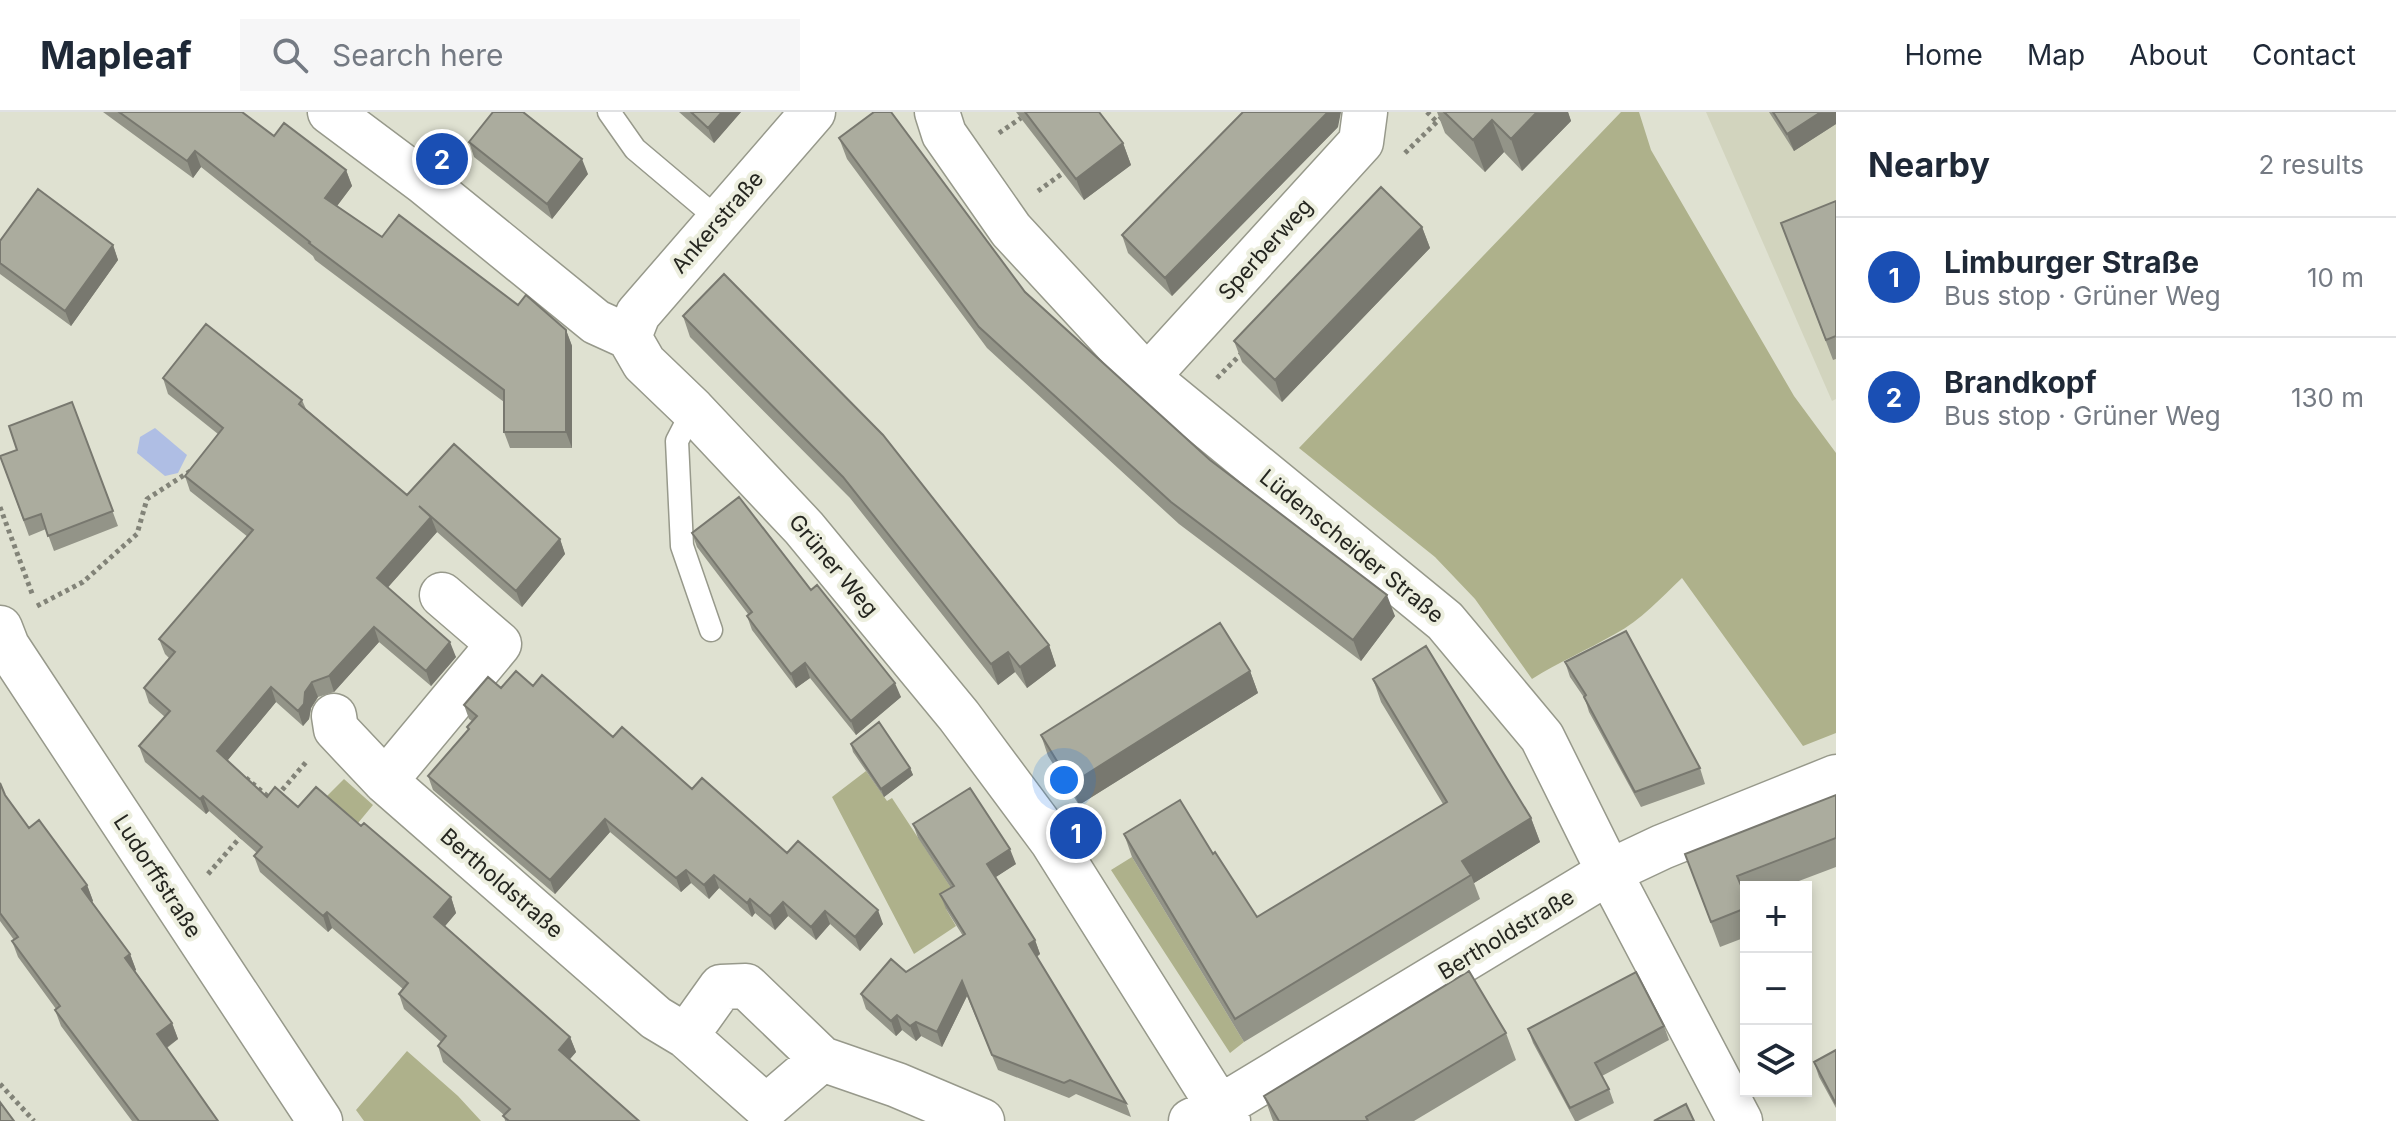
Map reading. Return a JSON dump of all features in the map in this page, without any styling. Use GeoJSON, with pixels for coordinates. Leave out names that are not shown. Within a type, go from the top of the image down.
{"type":"FeatureCollection","features":[{"type":"Feature","properties":{"kind":"street"},"geometry":{"type":"LineString","coordinates":[[330,112],[425,183],[596,322],[629,337]]}},
{"type":"Feature","properties":{"kind":"street","name":"Ankerstraße"},"geometry":{"type":"LineString","coordinates":[[629,337],[638,314],[813,112]]}},
{"type":"Feature","properties":{"kind":"street","name":"Lüdenscheider Straße"},"geometry":{"type":"LineString","coordinates":[[937,112],[944,134],[1011,230],[1147,377],[1445,621],[1542,737],[1740,1121]]}},
{"type":"Feature","properties":{"kind":"street","name":"Sperberweg"},"geometry":{"type":"LineString","coordinates":[[1147,377],[1361,142],[1365,112]]}},
{"type":"Feature","properties":{"kind":"street","name":"Grüner Weg"},"geometry":{"type":"LineString","coordinates":[[629,337],[644,363],[693,410],[804,528],[959,716],[1052,841],[1213,1116]]}},
{"type":"Feature","properties":{"kind":"street"},"geometry":{"type":"LineString","coordinates":[[385,781],[499,644],[442,595]]}},
{"type":"Feature","properties":{"kind":"street","name":"Ludorffstraße"},"geometry":{"type":"LineString","coordinates":[[11,632],[178,907],[320,1121]]}},
{"type":"Feature","properties":{"kind":"street","name":"Bertholdstraße"},"geometry":{"type":"LineString","coordinates":[[335,723],[385,781],[656,1018],[686,1036],[770,1114],[822,1059]]}},
{"type":"Feature","properties":{"kind":"street","name":"Bertholdstraße"},"geometry":{"type":"LineString","coordinates":[[1213,1116],[1609,872],[1662,847],[1836,777]]}},
{"type":"Feature","properties":{"kind":"street"},"geometry":{"type":"LineString","coordinates":[[686,1036],[721,987],[746,986],[822,1059],[897,1085],[982,1121]]}},
{"type":"Feature","properties":{"kind":"lane"},"geometry":{"type":"LineString","coordinates":[[609,112],[635,149],[718,219]]}},
{"type":"Feature","properties":{"kind":"lane"},"geometry":{"type":"LineString","coordinates":[[693,410],[677,441],[682,546],[711,630]]}},
{"type":"Feature","properties":{"kind":"path"},"geometry":{"type":"LineString","coordinates":[[1427,112],[1437,122]]}},
{"type":"Feature","properties":{"kind":"path"},"geometry":{"type":"LineString","coordinates":[[1186,410],[1249,346]]}},
{"type":"Feature","properties":{"kind":"path"},"geometry":{"type":"LineString","coordinates":[[11,632],[83,582],[137,534],[147,499],[202,464]]}},
{"type":"Feature","properties":{"kind":"path"},"geometry":{"type":"LineString","coordinates":[[238,772],[273,801],[335,723]]}},
{"type":"Feature","properties":{"kind":"path"},"geometry":{"type":"LineString","coordinates":[[178,907],[252,825]]}},
{"type":"Feature","properties":{"kind":"path"},"geometry":{"type":"LineString","coordinates":[[0,1084],[34,1121]]}},
{"type":"Feature","properties":{"kind":"shaded area"},"geometry":{"type":"Polygon","coordinates":[[[1706,112],[1836,112],[1836,399],[1832,401],[1706,112]]]}},
{"type":"Feature","properties":{"kind":"green space"},"geometry":{"type":"Polygon","coordinates":[[[1621,112],[1639,112],[1651,150],[1794,396],[1836,453],[1836,733],[1803,746],[1682,578],[1633,622],[1532,679],[1475,599],[1435,557],[1299,448],[1621,112]]]}},
{"type":"Feature","properties":{"kind":"green space"},"geometry":{"type":"Polygon","coordinates":[[[866,771],[887,801],[892,798],[959,900],[946,909],[956,926],[914,954],[832,797],[866,771]]]}},
{"type":"Feature","properties":{"kind":"green space"},"geometry":{"type":"Polygon","coordinates":[[[344,779],[373,805],[353,829],[321,802],[344,779]]]}},
{"type":"Feature","properties":{"kind":"green space"},"geometry":{"type":"Polygon","coordinates":[[[1132,857],[1244,1042],[1230,1053],[1111,870],[1132,857]]]}},
{"type":"Feature","properties":{"kind":"green space"},"geometry":{"type":"Polygon","coordinates":[[[407,1051],[481,1121],[364,1121],[356,1110],[407,1051]]]}},
{"type":"Feature","properties":{"kind":"water"},"geometry":{"type":"Polygon","coordinates":[[[155,428],[187,455],[178,473],[165,476],[137,453],[140,437],[155,428]]]}},
{"type":"Feature","properties":{"kind":"building"},"geometry":{"type":"Polygon","coordinates":[[[119,112],[242,112],[274,136],[284,123],[346,170],[325,198],[382,237],[399,215],[518,305],[526,295],[566,330],[566,432],[504,432],[504,390],[309,243],[195,151],[187,161],[119,112]]]}},
{"type":"Feature","properties":{"kind":"building"},"geometry":{"type":"Polygon","coordinates":[[[493,112],[523,112],[582,159],[547,204],[469,142],[493,112]]]}},
{"type":"Feature","properties":{"kind":"building"},"geometry":{"type":"Polygon","coordinates":[[[691,112],[722,112],[708,128],[691,112]]]}},
{"type":"Feature","properties":{"kind":"building"},"geometry":{"type":"Polygon","coordinates":[[[874,112],[891,112],[1025,292],[1210,460],[1387,595],[1353,640],[1171,502],[979,327],[839,138],[874,112]]]}},
{"type":"Feature","properties":{"kind":"building"},"geometry":{"type":"Polygon","coordinates":[[[1025,112],[1099,112],[1123,143],[1076,179],[1025,112]]]}},
{"type":"Feature","properties":{"kind":"building"},"geometry":{"type":"Polygon","coordinates":[[[1243,112],[1328,112],[1165,278],[1122,235],[1243,112]]]}},
{"type":"Feature","properties":{"kind":"building"},"geometry":{"type":"Polygon","coordinates":[[[1444,112],[1537,112],[1511,139],[1492,120],[1473,140],[1444,112]]]}},
{"type":"Feature","properties":{"kind":"building"},"geometry":{"type":"Polygon","coordinates":[[[1773,112],[1821,112],[1787,134],[1773,112]]]}},
{"type":"Feature","properties":{"kind":"building"},"geometry":{"type":"Polygon","coordinates":[[[1381,187],[1422,227],[1275,380],[1234,341],[1381,187]]]}},
{"type":"Feature","properties":{"kind":"building"},"geometry":{"type":"Polygon","coordinates":[[[38,189],[113,245],[65,311],[0,263],[0,241],[38,189]]]}},
{"type":"Feature","properties":{"kind":"building"},"geometry":{"type":"Polygon","coordinates":[[[1836,201],[1836,336],[1826,340],[1781,223],[1836,201]]]}},
{"type":"Feature","properties":{"kind":"building"},"geometry":{"type":"Polygon","coordinates":[[[724,274],[883,435],[1049,645],[1020,667],[1008,652],[991,664],[843,477],[683,316],[724,274]]]}},
{"type":"Feature","properties":{"kind":"building"},"geometry":{"type":"Polygon","coordinates":[[[206,324],[302,400],[299,404],[407,495],[454,444],[560,539],[516,591],[419,506],[431,517],[377,578],[450,642],[426,671],[374,627],[329,676],[312,682],[298,711],[271,687],[217,751],[267,797],[275,787],[298,807],[316,787],[361,826],[364,823],[451,897],[434,917],[570,1037],[559,1050],[639,1121],[509,1121],[503,1116],[510,1109],[438,1046],[446,1036],[399,994],[408,983],[327,912],[323,916],[254,856],[262,847],[139,746],[170,711],[144,688],[175,652],[159,639],[253,530],[185,476],[223,428],[163,378],[206,324]]]}},
{"type":"Feature","properties":{"kind":"building"},"geometry":{"type":"Polygon","coordinates":[[[72,402],[113,511],[48,536],[41,514],[24,520],[0,456],[17,450],[9,426],[72,402]]]}},
{"type":"Feature","properties":{"kind":"building"},"geometry":{"type":"Polygon","coordinates":[[[739,497],[811,590],[817,585],[895,683],[851,721],[805,663],[791,674],[747,616],[752,612],[692,533],[739,497]]]}},
{"type":"Feature","properties":{"kind":"building"},"geometry":{"type":"Polygon","coordinates":[[[1220,623],[1250,671],[1071,784],[1041,735],[1220,623]]]}},
{"type":"Feature","properties":{"kind":"building"},"geometry":{"type":"Polygon","coordinates":[[[1626,631],[1700,768],[1635,792],[1584,697],[1586,695],[1565,662],[1626,631]]]}},
{"type":"Feature","properties":{"kind":"building"},"geometry":{"type":"Polygon","coordinates":[[[1426,646],[1531,818],[1462,861],[1471,875],[1235,1019],[1124,834],[1180,800],[1257,917],[1447,802],[1373,679],[1426,646]]]}},
{"type":"Feature","properties":{"kind":"building"},"geometry":{"type":"Polygon","coordinates":[[[516,671],[533,686],[542,675],[613,737],[622,727],[692,789],[702,778],[787,853],[798,841],[878,910],[855,937],[825,911],[811,927],[783,902],[770,916],[750,899],[747,903],[714,875],[704,885],[686,870],[676,878],[605,819],[550,880],[428,776],[477,716],[464,705],[488,677],[501,688],[516,671]]]}},
{"type":"Feature","properties":{"kind":"building"},"geometry":{"type":"Polygon","coordinates":[[[879,722],[910,768],[881,789],[851,744],[879,722]]]}},
{"type":"Feature","properties":{"kind":"building"},"geometry":{"type":"Polygon","coordinates":[[[0,783],[29,828],[39,820],[87,885],[82,889],[130,954],[125,958],[172,1023],[157,1034],[218,1121],[139,1121],[55,1010],[60,1006],[12,941],[18,937],[0,913],[0,783]]]}},
{"type":"Feature","properties":{"kind":"building"},"geometry":{"type":"Polygon","coordinates":[[[970,788],[1010,849],[987,864],[1035,940],[1029,944],[1126,1103],[1070,1080],[1064,1083],[992,1055],[962,981],[937,1032],[916,1022],[910,1026],[897,1015],[891,1021],[861,994],[891,959],[906,972],[965,934],[940,894],[954,886],[913,824],[970,788]]]}},
{"type":"Feature","properties":{"kind":"building"},"geometry":{"type":"Polygon","coordinates":[[[1836,795],[1836,838],[1737,876],[1740,910],[1711,922],[1685,854],[1836,795]]]}},
{"type":"Feature","properties":{"kind":"building"},"geometry":{"type":"Polygon","coordinates":[[[1469,971],[1506,1033],[1366,1117],[1368,1121],[1279,1121],[1264,1096],[1469,971]]]}},
{"type":"Feature","properties":{"kind":"building"},"geometry":{"type":"Polygon","coordinates":[[[1636,972],[1664,1026],[1595,1063],[1609,1089],[1570,1108],[1528,1029],[1636,972]]]}},
{"type":"Feature","properties":{"kind":"building"},"geometry":{"type":"Polygon","coordinates":[[[1836,1050],[1836,1104],[1814,1062],[1836,1050]]]}},
{"type":"Feature","properties":{"kind":"building"},"geometry":{"type":"Polygon","coordinates":[[[0,1102],[14,1121],[0,1121],[0,1102]]]}},
{"type":"Feature","properties":{"kind":"building"},"geometry":{"type":"Polygon","coordinates":[[[1686,1104],[1694,1121],[1654,1121],[1686,1104]]]}},
{"type":"Feature","properties":{"kind":"place","name":"Brandkopf"},"geometry":{"type":"Point","coordinates":[442,159]}},
{"type":"Feature","properties":{"kind":"place","name":"Limburger Straße"},"geometry":{"type":"Point","coordinates":[1076,833]}}]}
